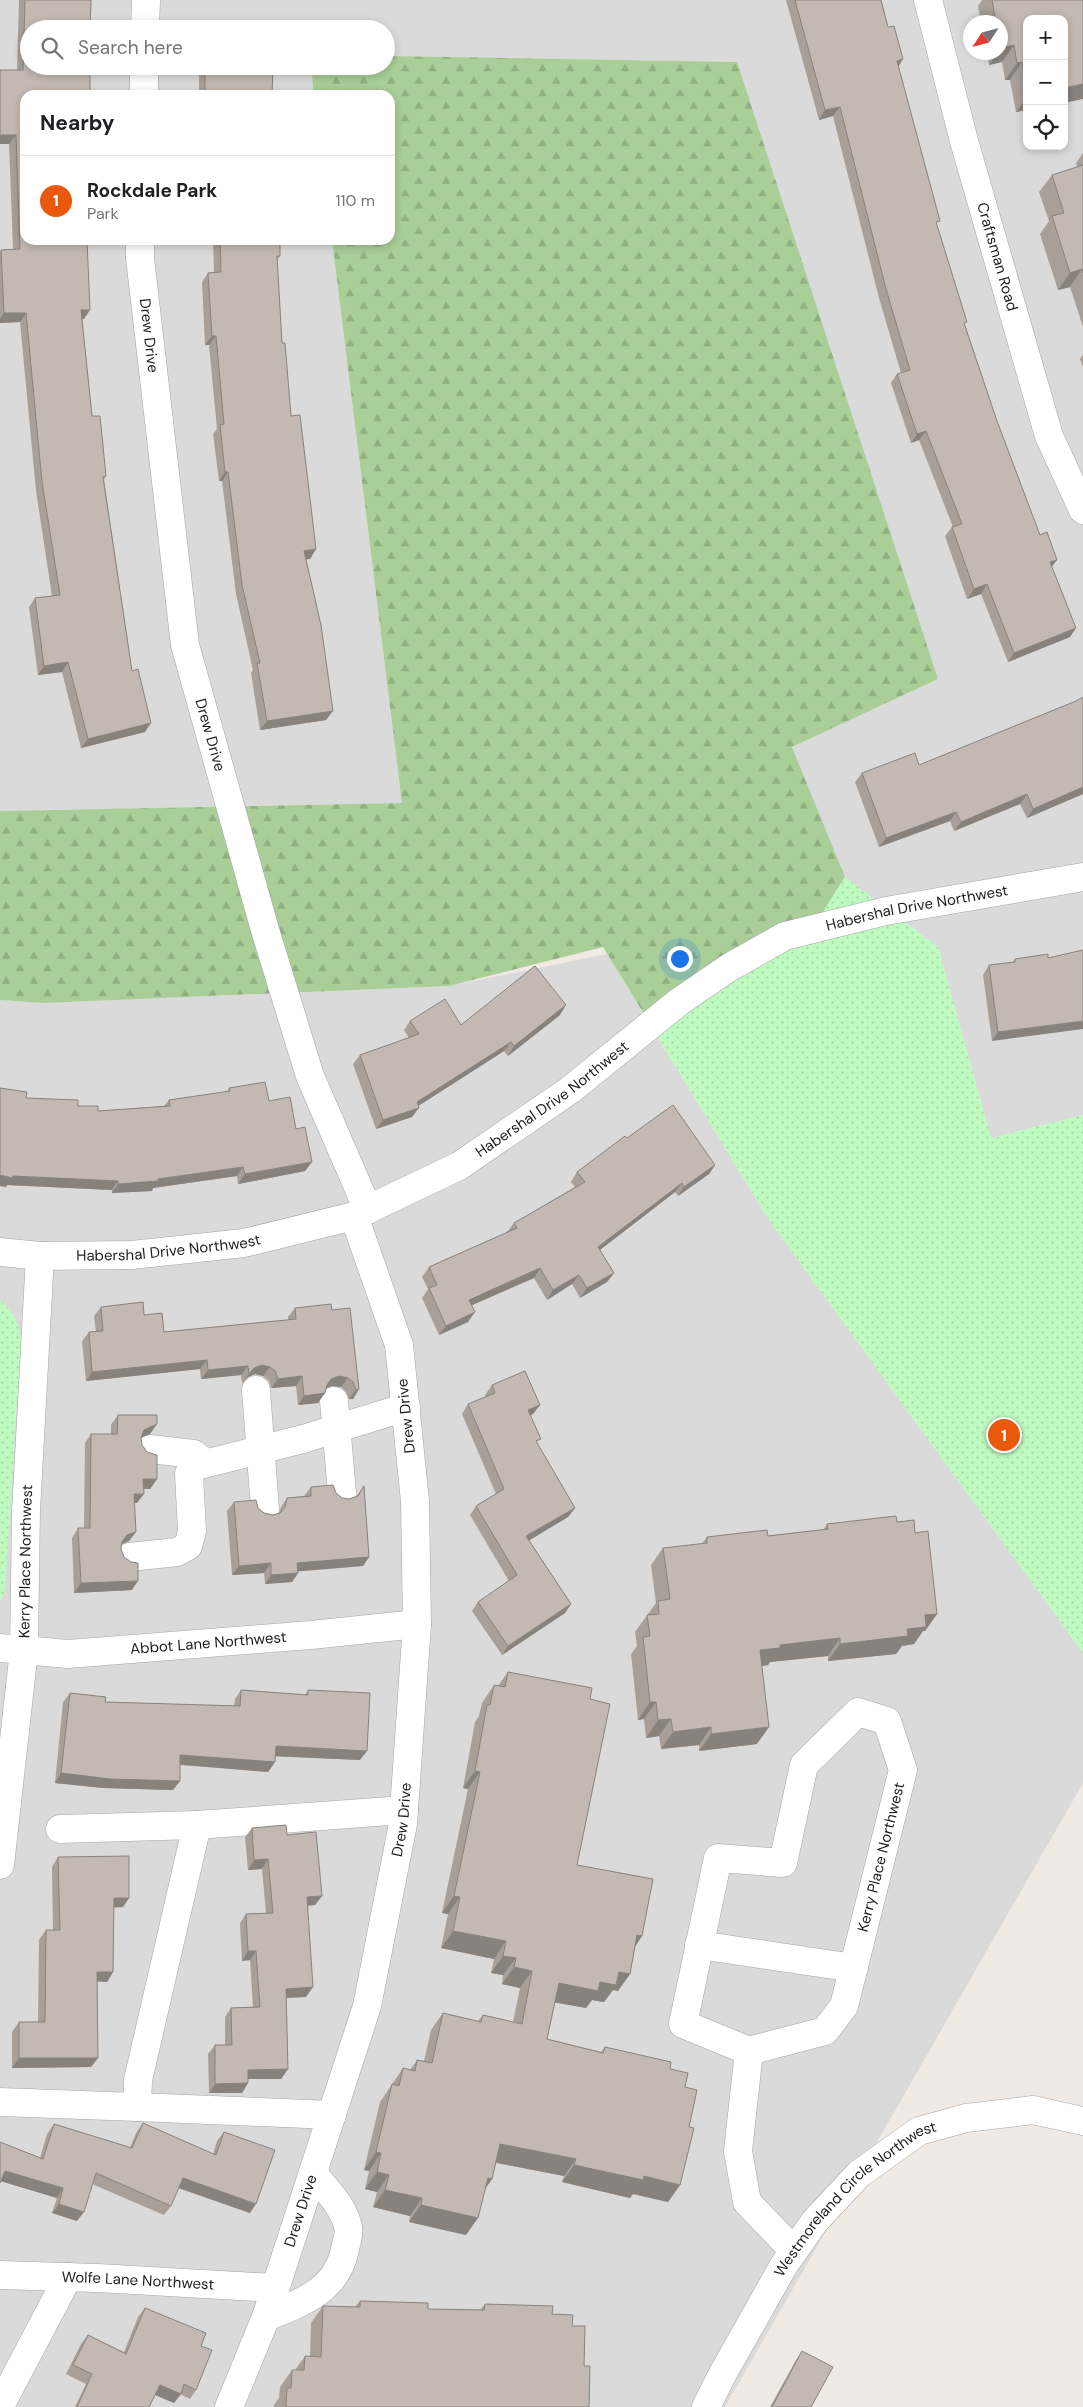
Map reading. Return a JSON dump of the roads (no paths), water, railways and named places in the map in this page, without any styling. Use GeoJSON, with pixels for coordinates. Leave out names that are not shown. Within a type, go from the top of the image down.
{"type":"FeatureCollection","features":[{"type":"Feature","properties":{"kind":"street"},"geometry":{"type":"LineString","coordinates":[[145,20],[146,0]]}},
{"type":"Feature","properties":{"kind":"street","name":"Craftsman Road"},"geometry":{"type":"LineString","coordinates":[[928,0],[964,141],[1050,436],[1083,510]]}},
{"type":"Feature","properties":{"kind":"street"},"geometry":{"type":"LineString","coordinates":[[144,75],[144,90]]}},
{"type":"Feature","properties":{"kind":"street","name":"Drew Drive"},"geometry":{"type":"LineString","coordinates":[[140,245],[185,645],[265,930],[310,1076],[361,1213],[399,1345],[415,1501],[417,1624],[404,1810],[367,2006],[266,2317],[229,2407]]}},
{"type":"Feature","properties":{"kind":"street","name":"Habershal Drive Northwest"},"geometry":{"type":"LineString","coordinates":[[0,1252],[40,1256],[132,1255],[244,1243],[361,1213],[459,1166],[570,1090],[680,1001],[730,967],[785,936],[886,911],[1083,877]]}},
{"type":"Feature","properties":{"kind":"street","name":"Kerry Place Northwest"},"geometry":{"type":"LineString","coordinates":[[0,1865],[12,1649],[26,1511],[40,1256]]}},
{"type":"Feature","properties":{"kind":"street"},"geometry":{"type":"LineString","coordinates":[[256,1390],[264,1509]]}},
{"type":"Feature","properties":{"kind":"street"},"geometry":{"type":"LineString","coordinates":[[334,1401],[342,1493]]}},
{"type":"Feature","properties":{"kind":"street"},"geometry":{"type":"LineString","coordinates":[[130,1557],[178,1552],[188,1546],[192,1531],[189,1474],[196,1466],[336,1429],[406,1407]]}},
{"type":"Feature","properties":{"kind":"street"},"geometry":{"type":"LineString","coordinates":[[150,1448],[194,1454],[204,1463]]}},
{"type":"Feature","properties":{"kind":"street","name":"Abbot Lane Northwest"},"geometry":{"type":"LineString","coordinates":[[12,1649],[68,1654],[311,1635],[417,1624]]}},
{"type":"Feature","properties":{"kind":"street","name":"Kerry Place Northwest"},"geometry":{"type":"LineString","coordinates":[[858,1712],[887,1721],[903,1770],[854,1968],[844,2006],[825,2031],[749,2051],[683,2024],[718,1858],[783,1863],[804,1765],[858,1712]]}},
{"type":"Feature","properties":{"kind":"street"},"geometry":{"type":"LineString","coordinates":[[60,1829],[197,1825],[404,1810]]}},
{"type":"Feature","properties":{"kind":"street"},"geometry":{"type":"LineString","coordinates":[[137,2107],[138,2080],[197,1825]]}},
{"type":"Feature","properties":{"kind":"street"},"geometry":{"type":"LineString","coordinates":[[699,1945],[854,1968]]}},
{"type":"Feature","properties":{"kind":"street"},"geometry":{"type":"LineString","coordinates":[[749,2051],[738,2152],[747,2202],[794,2251]]}},
{"type":"Feature","properties":{"kind":"street"},"geometry":{"type":"LineString","coordinates":[[0,2102],[332,2115]]}},
{"type":"Feature","properties":{"kind":"street","name":"Westmoreland Circle Northwest"},"geometry":{"type":"LineString","coordinates":[[706,2407],[726,2366],[794,2251],[815,2221],[859,2174],[919,2130],[966,2118],[1033,2110],[1083,2121]]}},
{"type":"Feature","properties":{"kind":"street"},"geometry":{"type":"LineString","coordinates":[[266,2317],[305,2302],[330,2283],[342,2262],[349,2228],[341,2208],[313,2173]]}},
{"type":"Feature","properties":{"kind":"street","name":"Wolfe Lane Northwest"},"geometry":{"type":"LineString","coordinates":[[0,2275],[275,2288]]}},
{"type":"Feature","properties":{"kind":"street"},"geometry":{"type":"LineString","coordinates":[[0,2406],[68,2277]]}},
{"type":"Feature","properties":{"kind":"place","name":"Rockdale Park"},"geometry":{"type":"Point","coordinates":[1004,1435]}}]}
